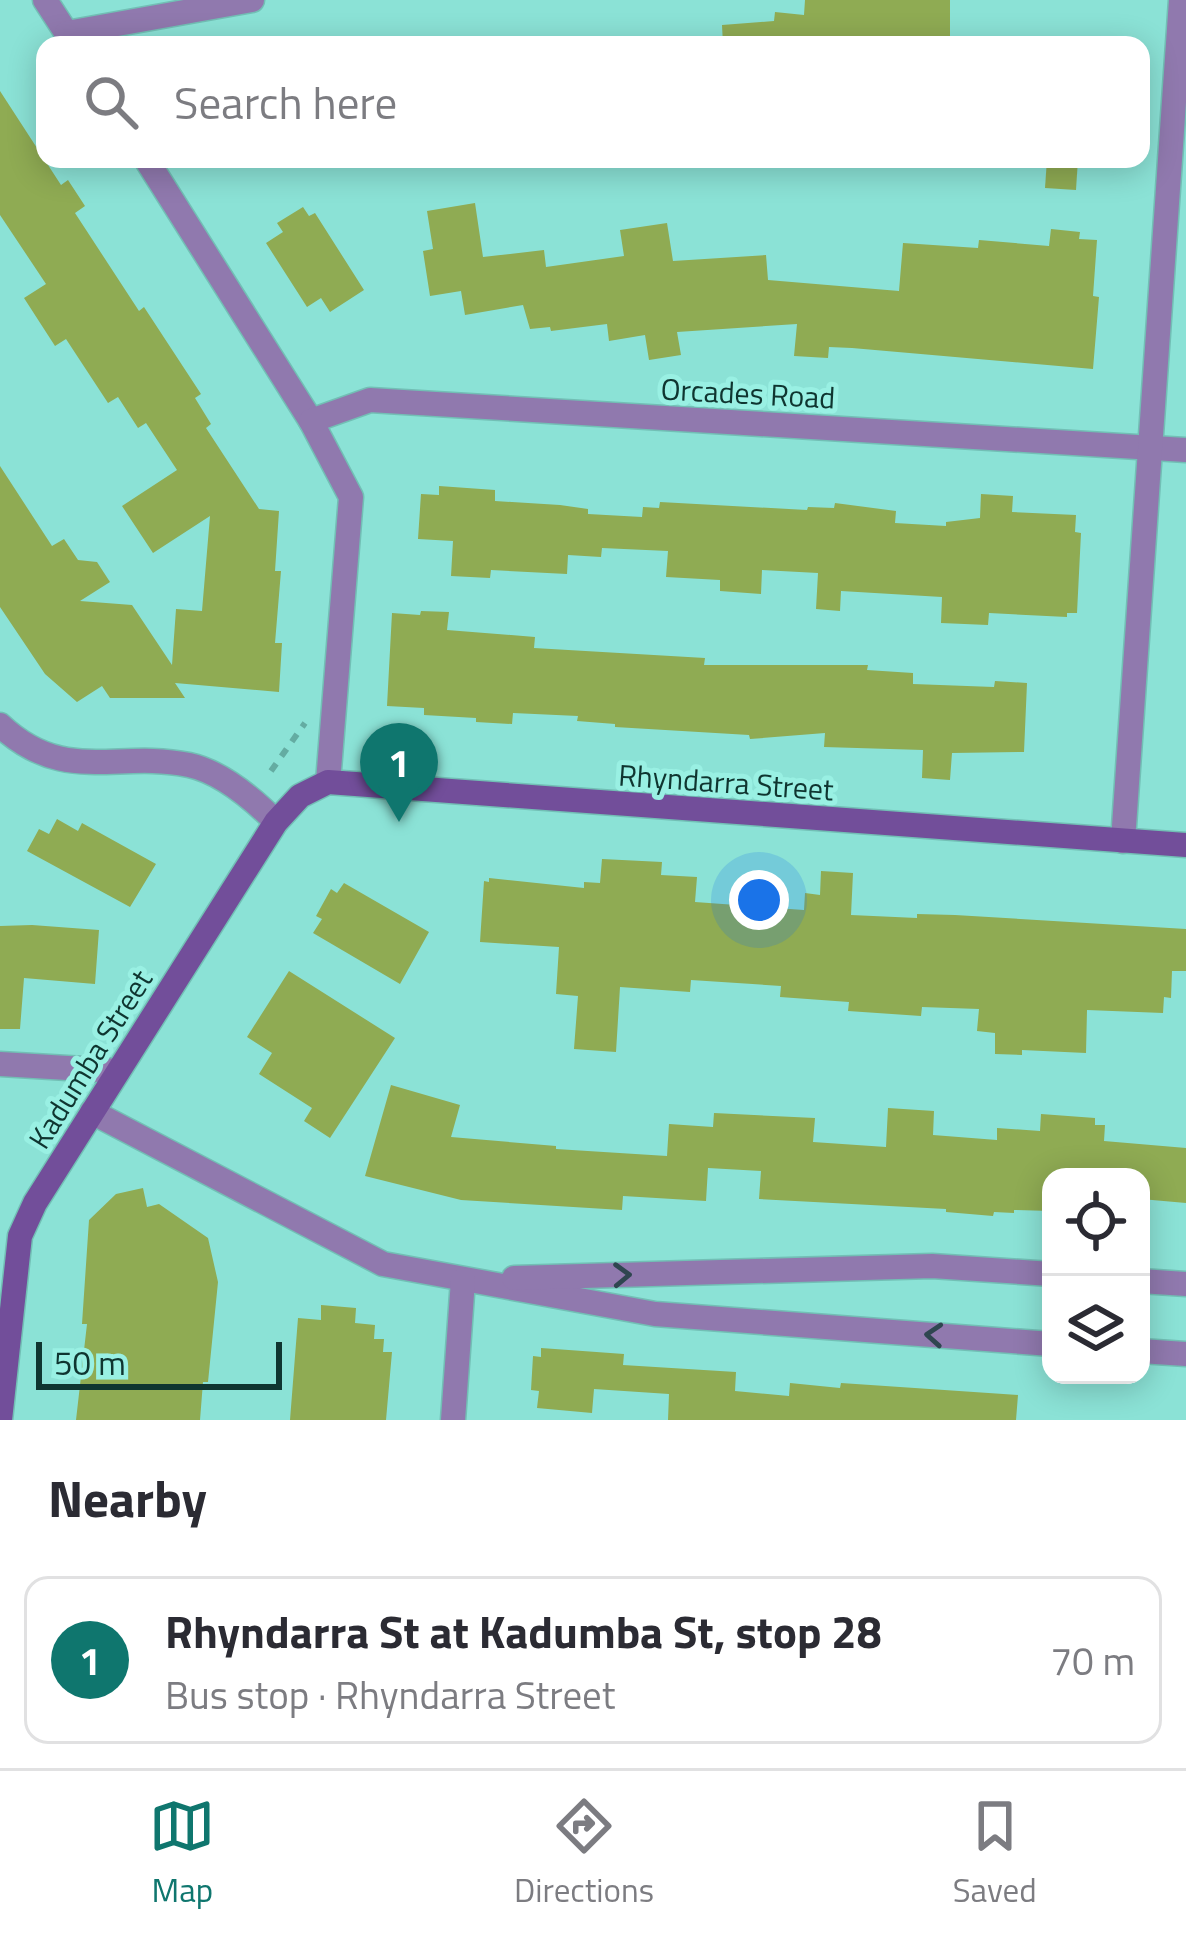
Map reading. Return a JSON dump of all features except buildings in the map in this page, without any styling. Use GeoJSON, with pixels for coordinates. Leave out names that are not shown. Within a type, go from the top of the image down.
{"type":"FeatureCollection","features":[{"type":"Feature","properties":{"kind":"street"},"geometry":{"type":"LineString","coordinates":[[45,0],[68,36]]}},
{"type":"Feature","properties":{"kind":"street"},"geometry":{"type":"LineString","coordinates":[[84,36],[252,0]]}},
{"type":"Feature","properties":{"kind":"street"},"geometry":{"type":"LineString","coordinates":[[1123,841],[1181,0]]}},
{"type":"Feature","properties":{"kind":"street"},"geometry":{"type":"LineString","coordinates":[[0,725],[22,746],[57,760],[191,765],[250,796],[276,822],[300,796],[328,782],[351,497],[311,421],[152,168]]}},
{"type":"Feature","properties":{"kind":"street","name":"Orcades Road"},"geometry":{"type":"LineString","coordinates":[[311,421],[370,400],[1186,450]]}},
{"type":"Feature","properties":{"kind":"street","name":"Rhyndarra Street"},"geometry":{"type":"LineString","coordinates":[[328,782],[1186,845]]}},
{"type":"Feature","properties":{"kind":"street","name":"Kadumba Street"},"geometry":{"type":"LineString","coordinates":[[0,1420],[20,1236],[35,1203],[276,822]]}},
{"type":"Feature","properties":{"kind":"street"},"geometry":{"type":"LineString","coordinates":[[0,1064],[118,1071]]}},
{"type":"Feature","properties":{"kind":"street"},"geometry":{"type":"LineString","coordinates":[[92,1112],[383,1264],[655,1314],[1042,1343]]}},
{"type":"Feature","properties":{"kind":"street"},"geometry":{"type":"LineString","coordinates":[[463,1280],[932,1266],[1042,1273]]}},
{"type":"Feature","properties":{"kind":"street"},"geometry":{"type":"LineString","coordinates":[[453,1420],[463,1280]]}},
{"type":"Feature","properties":{"kind":"street"},"geometry":{"type":"LineString","coordinates":[[1150,1282],[1186,1284]]}},
{"type":"Feature","properties":{"kind":"street"},"geometry":{"type":"LineString","coordinates":[[1150,1352],[1186,1354]]}},
{"type":"Feature","properties":{"kind":"path"},"geometry":{"type":"LineString","coordinates":[[272,771],[308,719]]}},
{"type":"Feature","properties":{"kind":"place","name":"Rhyndarra St at Kadumba St, stop 28"},"geometry":{"type":"Point","coordinates":[399,822]}}]}
